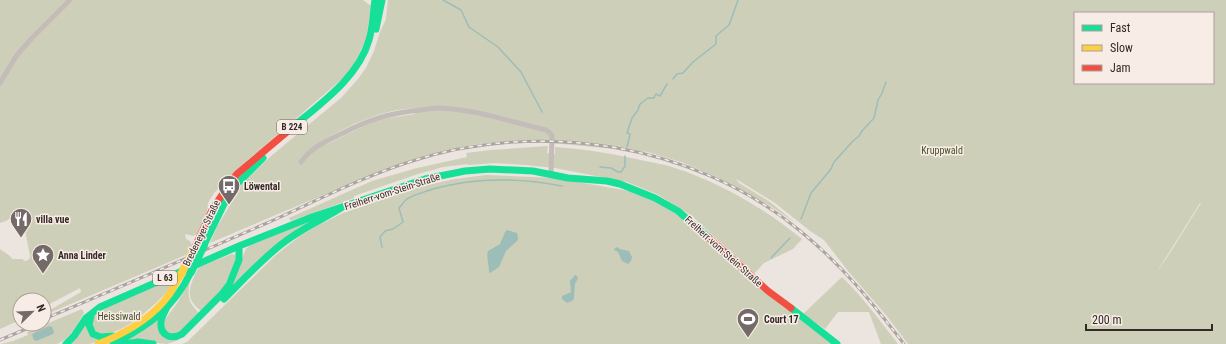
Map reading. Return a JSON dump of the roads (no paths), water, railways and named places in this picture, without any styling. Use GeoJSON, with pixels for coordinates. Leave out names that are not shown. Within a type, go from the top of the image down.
{"type":"FeatureCollection","features":[{"type":"Feature","properties":{"kind":"main road","name":"Bredeneyer Straße"},"geometry":{"type":"LineString","coordinates":[[98,344],[106,342],[119,335],[142,320],[168,296],[180,276],[215,203],[228,183],[331,94],[352,73],[359,63],[369,40],[375,0]]}},
{"type":"Feature","properties":{"kind":"main road","name":"Bredeneyer Straße"},"geometry":{"type":"LineString","coordinates":[[113,344],[137,331],[167,307],[181,291],[224,204],[234,187],[242,178],[262,158],[335,98],[355,76],[369,53],[382,0]]}},
{"type":"Feature","properties":{"kind":"main road","name":"Freiherr-vom-Stein-Straße"},"geometry":{"type":"LineString","coordinates":[[239,246],[312,217],[425,179],[465,171],[511,169],[534,171],[568,178],[607,181],[647,194],[691,220],[768,291],[837,344]]}},
{"type":"Feature","properties":{"kind":"main road"},"geometry":{"type":"LineString","coordinates":[[173,344],[184,338],[273,251],[291,236],[344,206]]}},
{"type":"Feature","properties":{"kind":"main road"},"geometry":{"type":"LineString","coordinates":[[167,307],[162,320],[162,330],[167,336],[175,338],[182,334],[229,285],[239,260],[239,246]]}},
{"type":"Feature","properties":{"kind":"main road","name":"L 63"},"geometry":{"type":"LineString","coordinates":[[66,344],[77,334],[85,319],[100,307],[239,246]]}},
{"type":"Feature","properties":{"kind":"main road"},"geometry":{"type":"LineString","coordinates":[[93,312],[88,320],[89,327],[92,332],[97,336],[104,337],[119,335]]}},
{"type":"Feature","properties":{"kind":"main road"},"geometry":{"type":"LineString","coordinates":[[124,344],[138,342],[153,344]]}},
{"type":"Feature","properties":{"kind":"street"},"geometry":{"type":"LineString","coordinates":[[0,83],[12,61],[21,50],[70,0]]}},
{"type":"Feature","properties":{"kind":"street"},"geometry":{"type":"LineString","coordinates":[[301,162],[315,147],[375,118],[397,113],[438,108],[471,112],[546,130],[552,136],[551,175]]}},
{"type":"Feature","properties":{"kind":"water"},"geometry":{"type":"Polygon","coordinates":[[[507,230],[517,233],[518,240],[506,251],[499,267],[490,273],[487,259],[488,251],[500,244],[507,230]]]}},
{"type":"Feature","properties":{"kind":"water"},"geometry":{"type":"Polygon","coordinates":[[[617,247],[629,251],[632,257],[628,264],[622,261],[618,252],[614,250],[617,247]]]}},
{"type":"Feature","properties":{"kind":"water"},"geometry":{"type":"Polygon","coordinates":[[[575,275],[578,278],[575,284],[574,299],[567,303],[562,299],[562,296],[571,292],[570,281],[575,275]]]}},
{"type":"Feature","properties":{"kind":"water"},"geometry":{"type":"Polygon","coordinates":[[[52,327],[54,332],[53,334],[36,341],[32,335],[34,333],[52,332],[52,327]]]}},
{"type":"Feature","properties":{"kind":"waterway"},"geometry":{"type":"LineString","coordinates":[[443,0],[461,10],[469,27],[498,47],[521,72],[542,112]]}},
{"type":"Feature","properties":{"kind":"waterway"},"geometry":{"type":"LineString","coordinates":[[673,79],[677,74],[683,73],[693,62],[716,44],[716,36],[729,25],[738,0]]}},
{"type":"Feature","properties":{"kind":"waterway"},"geometry":{"type":"LineString","coordinates":[[801,219],[811,193],[831,169],[834,162],[874,118],[878,100],[886,82]]}},
{"type":"Feature","properties":{"kind":"waterway"},"geometry":{"type":"LineString","coordinates":[[627,147],[630,134],[627,133],[632,118],[638,110],[640,104],[648,98],[654,98],[656,94],[660,96],[667,84]]}},
{"type":"Feature","properties":{"kind":"waterway"},"geometry":{"type":"LineString","coordinates":[[600,167],[611,168],[621,172],[625,166],[625,156]]}},
{"type":"Feature","properties":{"kind":"waterway"},"geometry":{"type":"LineString","coordinates":[[382,247],[380,237],[385,231],[393,229],[403,222],[399,208],[407,199],[420,193],[465,182],[498,180],[530,181],[562,186]]}},
{"type":"Feature","properties":{"kind":"waterway"},"geometry":{"type":"LineString","coordinates":[[771,258],[790,238]]}},
{"type":"Feature","properties":{"kind":"railway"},"geometry":{"type":"LineString","coordinates":[[52,316],[391,168],[459,149],[510,142],[562,142],[613,147],[663,159],[712,177],[757,200],[815,243],[868,298],[904,344]]}},
{"type":"Feature","properties":{"kind":"railway"},"geometry":{"type":"LineString","coordinates":[[0,340],[19,332]]}},
{"type":"Feature","properties":{"kind":"place","name":"Löwental"},"geometry":{"type":"Point","coordinates":[229,206]}},
{"type":"Feature","properties":{"kind":"place","name":"villa vue"},"geometry":{"type":"Point","coordinates":[21,238]}},
{"type":"Feature","properties":{"kind":"place","name":"Anna Linder"},"geometry":{"type":"Point","coordinates":[43,274]}},
{"type":"Feature","properties":{"kind":"place","name":"Court 17"},"geometry":{"type":"Point","coordinates":[748,338]}},
{"type":"Feature","properties":{"kind":"park label","name":"Kruppwald"},"geometry":{"type":"Point","coordinates":[942,150]}},
{"type":"Feature","properties":{"kind":"park label","name":"Heissiwald"},"geometry":{"type":"Point","coordinates":[119,316]}}]}
